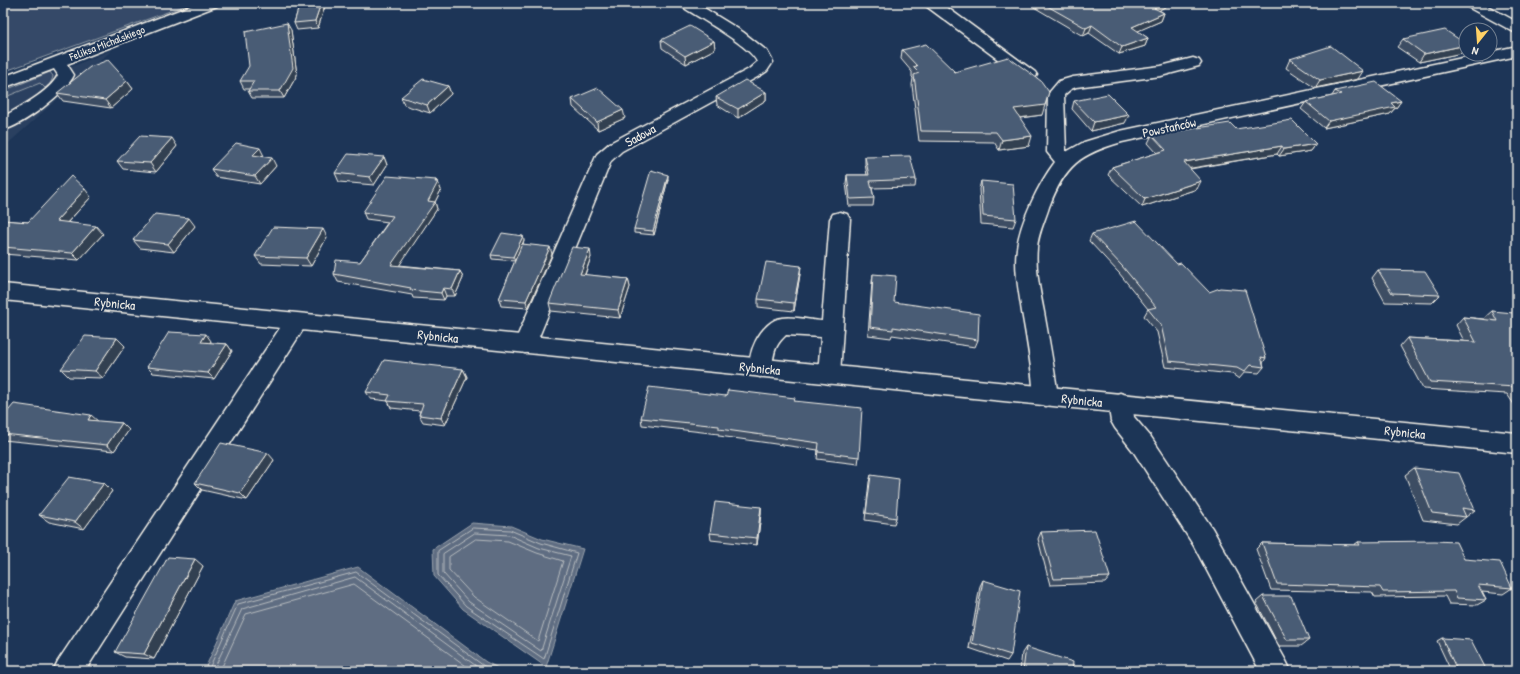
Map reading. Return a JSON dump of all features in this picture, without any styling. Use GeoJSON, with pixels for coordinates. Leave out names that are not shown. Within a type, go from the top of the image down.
{"type":"FeatureCollection","features":[{"type":"Feature","properties":{"kind":"street","name":"Feliksa Michalskiego"},"geometry":{"type":"LineString","coordinates":[[3,83],[212,3]]}},
{"type":"Feature","properties":{"kind":"street","name":"Sadowa"},"geometry":{"type":"LineString","coordinates":[[525,344],[603,158],[616,147],[755,72],[766,62],[750,45],[686,3]]}},
{"type":"Feature","properties":{"kind":"street"},"geometry":{"type":"LineString","coordinates":[[930,3],[1056,94]]}},
{"type":"Feature","properties":{"kind":"street"},"geometry":{"type":"LineString","coordinates":[[1471,3],[1517,28]]}},
{"type":"Feature","properties":{"kind":"street","name":"Powstańców"},"geometry":{"type":"LineString","coordinates":[[1046,396],[1029,283],[1027,253],[1029,238],[1044,196],[1052,179],[1064,162],[1082,150],[1114,139],[1517,51]]}},
{"type":"Feature","properties":{"kind":"street"},"geometry":{"type":"LineString","coordinates":[[3,125],[48,95],[60,84],[66,76],[65,72],[57,62]]}},
{"type":"Feature","properties":{"kind":"street"},"geometry":{"type":"LineString","coordinates":[[1064,162],[1056,152],[1056,94],[1065,85],[1073,82],[1154,72],[1193,63]]}},
{"type":"Feature","properties":{"kind":"street"},"geometry":{"type":"LineString","coordinates":[[829,375],[840,219]]}},
{"type":"Feature","properties":{"kind":"street","name":"Rybnicka"},"geometry":{"type":"LineString","coordinates":[[3,292],[1517,443]]}},
{"type":"Feature","properties":{"kind":"street"},"geometry":{"type":"LineString","coordinates":[[68,671],[296,322]]}},
{"type":"Feature","properties":{"kind":"street"},"geometry":{"type":"LineString","coordinates":[[760,368],[762,351],[768,338],[782,326],[832,330]]}},
{"type":"Feature","properties":{"kind":"street"},"geometry":{"type":"LineString","coordinates":[[1120,403],[1123,421],[1142,444],[1203,537],[1276,671]]}},
{"type":"Feature","properties":{"kind":"shaded area"},"geometry":{"type":"Polygon","coordinates":[[[3,3],[192,3],[3,72],[3,3]]]}},
{"type":"Feature","properties":{"kind":"shaded area"},"geometry":{"type":"Polygon","coordinates":[[[112,50],[3,148],[3,95],[112,50]]]}},
{"type":"Feature","properties":{"kind":"shaded area"},"geometry":{"type":"Polygon","coordinates":[[[50,72],[53,78],[45,88],[40,83],[3,98],[3,91],[50,72]]]}},
{"type":"Feature","properties":{"kind":"water"},"geometry":{"type":"Polygon","coordinates":[[[472,523],[511,526],[542,539],[583,549],[546,667],[463,609],[434,576],[433,549],[472,523]]]}},
{"type":"Feature","properties":{"kind":"water"},"geometry":{"type":"Polygon","coordinates":[[[358,567],[486,662],[504,671],[204,671],[235,601],[358,567]]]}},
{"type":"Feature","properties":{"kind":"building"},"geometry":{"type":"Polygon","coordinates":[[[300,3],[321,3],[315,21],[294,23],[300,3]]]}},
{"type":"Feature","properties":{"kind":"building"},"geometry":{"type":"Polygon","coordinates":[[[1042,3],[1162,3],[1154,8],[1164,13],[1132,27],[1148,38],[1122,47],[1092,25],[1086,28],[1042,3]]]}},
{"type":"Feature","properties":{"kind":"building"},"geometry":{"type":"Polygon","coordinates":[[[287,23],[293,68],[280,91],[248,91],[254,81],[240,81],[249,66],[245,32],[287,23]]]}},
{"type":"Feature","properties":{"kind":"building"},"geometry":{"type":"Polygon","coordinates":[[[690,26],[714,41],[685,56],[661,40],[690,26]]]}},
{"type":"Feature","properties":{"kind":"building"},"geometry":{"type":"Polygon","coordinates":[[[1445,30],[1458,39],[1458,47],[1424,54],[1403,39],[1445,30]]]}},
{"type":"Feature","properties":{"kind":"building"},"geometry":{"type":"Polygon","coordinates":[[[926,44],[955,72],[1008,57],[1041,81],[1049,92],[1045,105],[1014,109],[1032,136],[1002,140],[996,132],[921,131],[914,75],[919,73],[913,67],[917,66],[902,50],[926,44]]]}},
{"type":"Feature","properties":{"kind":"building"},"geometry":{"type":"Polygon","coordinates":[[[1331,46],[1363,71],[1320,80],[1290,59],[1331,46]]]}},
{"type":"Feature","properties":{"kind":"building"},"geometry":{"type":"Polygon","coordinates":[[[108,60],[127,81],[105,100],[57,93],[90,67],[108,60]]]}},
{"type":"Feature","properties":{"kind":"building"},"geometry":{"type":"Polygon","coordinates":[[[423,79],[448,86],[427,105],[401,97],[423,79]]]}},
{"type":"Feature","properties":{"kind":"building"},"geometry":{"type":"Polygon","coordinates":[[[745,80],[766,92],[738,109],[716,97],[745,80]]]}},
{"type":"Feature","properties":{"kind":"building"},"geometry":{"type":"Polygon","coordinates":[[[1376,82],[1401,101],[1391,103],[1395,107],[1329,121],[1306,102],[1341,94],[1335,91],[1376,82]]]}},
{"type":"Feature","properties":{"kind":"building"},"geometry":{"type":"Polygon","coordinates":[[[598,88],[623,110],[597,122],[572,99],[598,88]]]}},
{"type":"Feature","properties":{"kind":"building"},"geometry":{"type":"Polygon","coordinates":[[[1108,94],[1129,115],[1094,122],[1074,101],[1108,94]]]}},
{"type":"Feature","properties":{"kind":"building"},"geometry":{"type":"Polygon","coordinates":[[[1292,120],[1316,144],[1284,149],[1282,146],[1184,162],[1201,181],[1145,199],[1112,167],[1166,150],[1152,135],[1230,123],[1236,129],[1292,120]]]}},
{"type":"Feature","properties":{"kind":"building"},"geometry":{"type":"Polygon","coordinates":[[[140,136],[172,138],[150,163],[117,161],[140,136]]]}},
{"type":"Feature","properties":{"kind":"building"},"geometry":{"type":"Polygon","coordinates":[[[236,143],[260,148],[253,155],[272,158],[255,176],[211,169],[236,143]]]}},
{"type":"Feature","properties":{"kind":"building"},"geometry":{"type":"Polygon","coordinates":[[[348,154],[384,157],[370,177],[335,173],[348,154]]]}},
{"type":"Feature","properties":{"kind":"building"},"geometry":{"type":"Polygon","coordinates":[[[910,156],[916,179],[870,181],[874,198],[850,199],[847,175],[869,175],[865,157],[910,156]]]}},
{"type":"Feature","properties":{"kind":"building"},"geometry":{"type":"Polygon","coordinates":[[[651,170],[668,175],[653,231],[634,229],[651,170]]]}},
{"type":"Feature","properties":{"kind":"building"},"geometry":{"type":"Polygon","coordinates":[[[71,176],[85,189],[56,221],[96,226],[72,253],[3,247],[3,220],[28,222],[71,176]]]}},
{"type":"Feature","properties":{"kind":"building"},"geometry":{"type":"Polygon","coordinates":[[[387,176],[436,180],[435,182],[438,182],[428,201],[435,202],[391,265],[460,271],[452,289],[443,288],[441,293],[410,290],[411,288],[334,274],[336,260],[360,262],[393,216],[363,212],[387,176]]]}},
{"type":"Feature","properties":{"kind":"building"},"geometry":{"type":"Polygon","coordinates":[[[981,181],[1013,184],[1016,219],[983,216],[981,181]]]}},
{"type":"Feature","properties":{"kind":"building"},"geometry":{"type":"Polygon","coordinates":[[[155,214],[189,218],[168,244],[133,240],[155,214]]]}},
{"type":"Feature","properties":{"kind":"building"},"geometry":{"type":"Polygon","coordinates":[[[1136,221],[1177,264],[1181,263],[1209,292],[1220,288],[1245,290],[1266,358],[1261,357],[1264,367],[1250,365],[1244,372],[1237,368],[1169,361],[1161,325],[1148,309],[1156,307],[1122,266],[1092,234],[1136,221]]]}},
{"type":"Feature","properties":{"kind":"building"},"geometry":{"type":"Polygon","coordinates":[[[273,227],[323,229],[306,258],[255,256],[273,227]]]}},
{"type":"Feature","properties":{"kind":"building"},"geometry":{"type":"Polygon","coordinates":[[[502,233],[523,236],[513,257],[491,255],[502,233]]]}},
{"type":"Feature","properties":{"kind":"building"},"geometry":{"type":"Polygon","coordinates":[[[522,244],[550,247],[526,301],[499,299],[522,244]]]}},
{"type":"Feature","properties":{"kind":"building"},"geometry":{"type":"Polygon","coordinates":[[[572,247],[590,249],[580,274],[628,279],[618,310],[549,303],[572,247]]]}},
{"type":"Feature","properties":{"kind":"building"},"geometry":{"type":"Polygon","coordinates":[[[766,262],[801,266],[794,303],[758,299],[766,262]]]}},
{"type":"Feature","properties":{"kind":"building"},"geometry":{"type":"Polygon","coordinates":[[[1378,270],[1425,271],[1440,295],[1392,293],[1378,270]]]}},
{"type":"Feature","properties":{"kind":"building"},"geometry":{"type":"Polygon","coordinates":[[[873,274],[896,276],[894,302],[979,314],[978,340],[893,327],[893,330],[870,327],[873,274]]]}},
{"type":"Feature","properties":{"kind":"building"},"geometry":{"type":"Polygon","coordinates":[[[1492,311],[1514,313],[1517,317],[1517,388],[1430,382],[1407,338],[1476,342],[1463,317],[1497,321],[1492,311]]]}},
{"type":"Feature","properties":{"kind":"building"},"geometry":{"type":"Polygon","coordinates":[[[169,332],[206,334],[201,342],[227,344],[208,373],[147,367],[169,332]]]}},
{"type":"Feature","properties":{"kind":"building"},"geometry":{"type":"Polygon","coordinates":[[[85,336],[117,338],[95,371],[61,369],[85,336]]]}},
{"type":"Feature","properties":{"kind":"building"},"geometry":{"type":"Polygon","coordinates":[[[384,360],[463,369],[441,418],[419,415],[423,404],[387,401],[390,395],[366,392],[384,360]]]}},
{"type":"Feature","properties":{"kind":"building"},"geometry":{"type":"Polygon","coordinates":[[[649,387],[726,396],[728,390],[795,398],[794,401],[862,408],[859,457],[818,452],[819,443],[719,429],[719,426],[641,418],[649,387]]]}},
{"type":"Feature","properties":{"kind":"building"},"geometry":{"type":"Polygon","coordinates":[[[14,404],[91,415],[88,420],[122,423],[107,445],[3,434],[3,417],[14,404]]]}},
{"type":"Feature","properties":{"kind":"building"},"geometry":{"type":"Polygon","coordinates":[[[221,443],[268,453],[240,493],[195,483],[221,443]]]}},
{"type":"Feature","properties":{"kind":"building"},"geometry":{"type":"Polygon","coordinates":[[[1414,468],[1459,473],[1475,510],[1462,508],[1466,517],[1432,513],[1414,468]]]}},
{"type":"Feature","properties":{"kind":"building"},"geometry":{"type":"Polygon","coordinates":[[[871,475],[899,479],[896,518],[866,513],[871,475]]]}},
{"type":"Feature","properties":{"kind":"building"},"geometry":{"type":"Polygon","coordinates":[[[69,477],[104,483],[75,522],[39,515],[69,477]]]}},
{"type":"Feature","properties":{"kind":"building"},"geometry":{"type":"Polygon","coordinates":[[[715,502],[761,507],[757,538],[710,533],[715,502]]]}},
{"type":"Feature","properties":{"kind":"building"},"geometry":{"type":"Polygon","coordinates":[[[1095,530],[1110,577],[1054,579],[1041,532],[1095,530]]]}},
{"type":"Feature","properties":{"kind":"building"},"geometry":{"type":"Polygon","coordinates":[[[1358,542],[1456,542],[1464,559],[1500,562],[1512,588],[1478,585],[1486,600],[1457,598],[1454,591],[1383,592],[1380,587],[1277,584],[1262,543],[1360,545],[1358,542]]]}},
{"type":"Feature","properties":{"kind":"building"},"geometry":{"type":"Polygon","coordinates":[[[168,557],[195,559],[144,654],[115,652],[168,557]]]}},
{"type":"Feature","properties":{"kind":"building"},"geometry":{"type":"Polygon","coordinates":[[[983,580],[1020,591],[1011,655],[972,643],[983,580]]]}},
{"type":"Feature","properties":{"kind":"building"},"geometry":{"type":"Polygon","coordinates":[[[1263,596],[1291,596],[1309,640],[1287,640],[1263,596]]]}},
{"type":"Feature","properties":{"kind":"building"},"geometry":{"type":"Polygon","coordinates":[[[1442,638],[1471,640],[1487,671],[1457,670],[1442,638]]]}},
{"type":"Feature","properties":{"kind":"building"},"geometry":{"type":"Polygon","coordinates":[[[1026,647],[1073,662],[1072,671],[1023,671],[1026,647]]]}}]}
